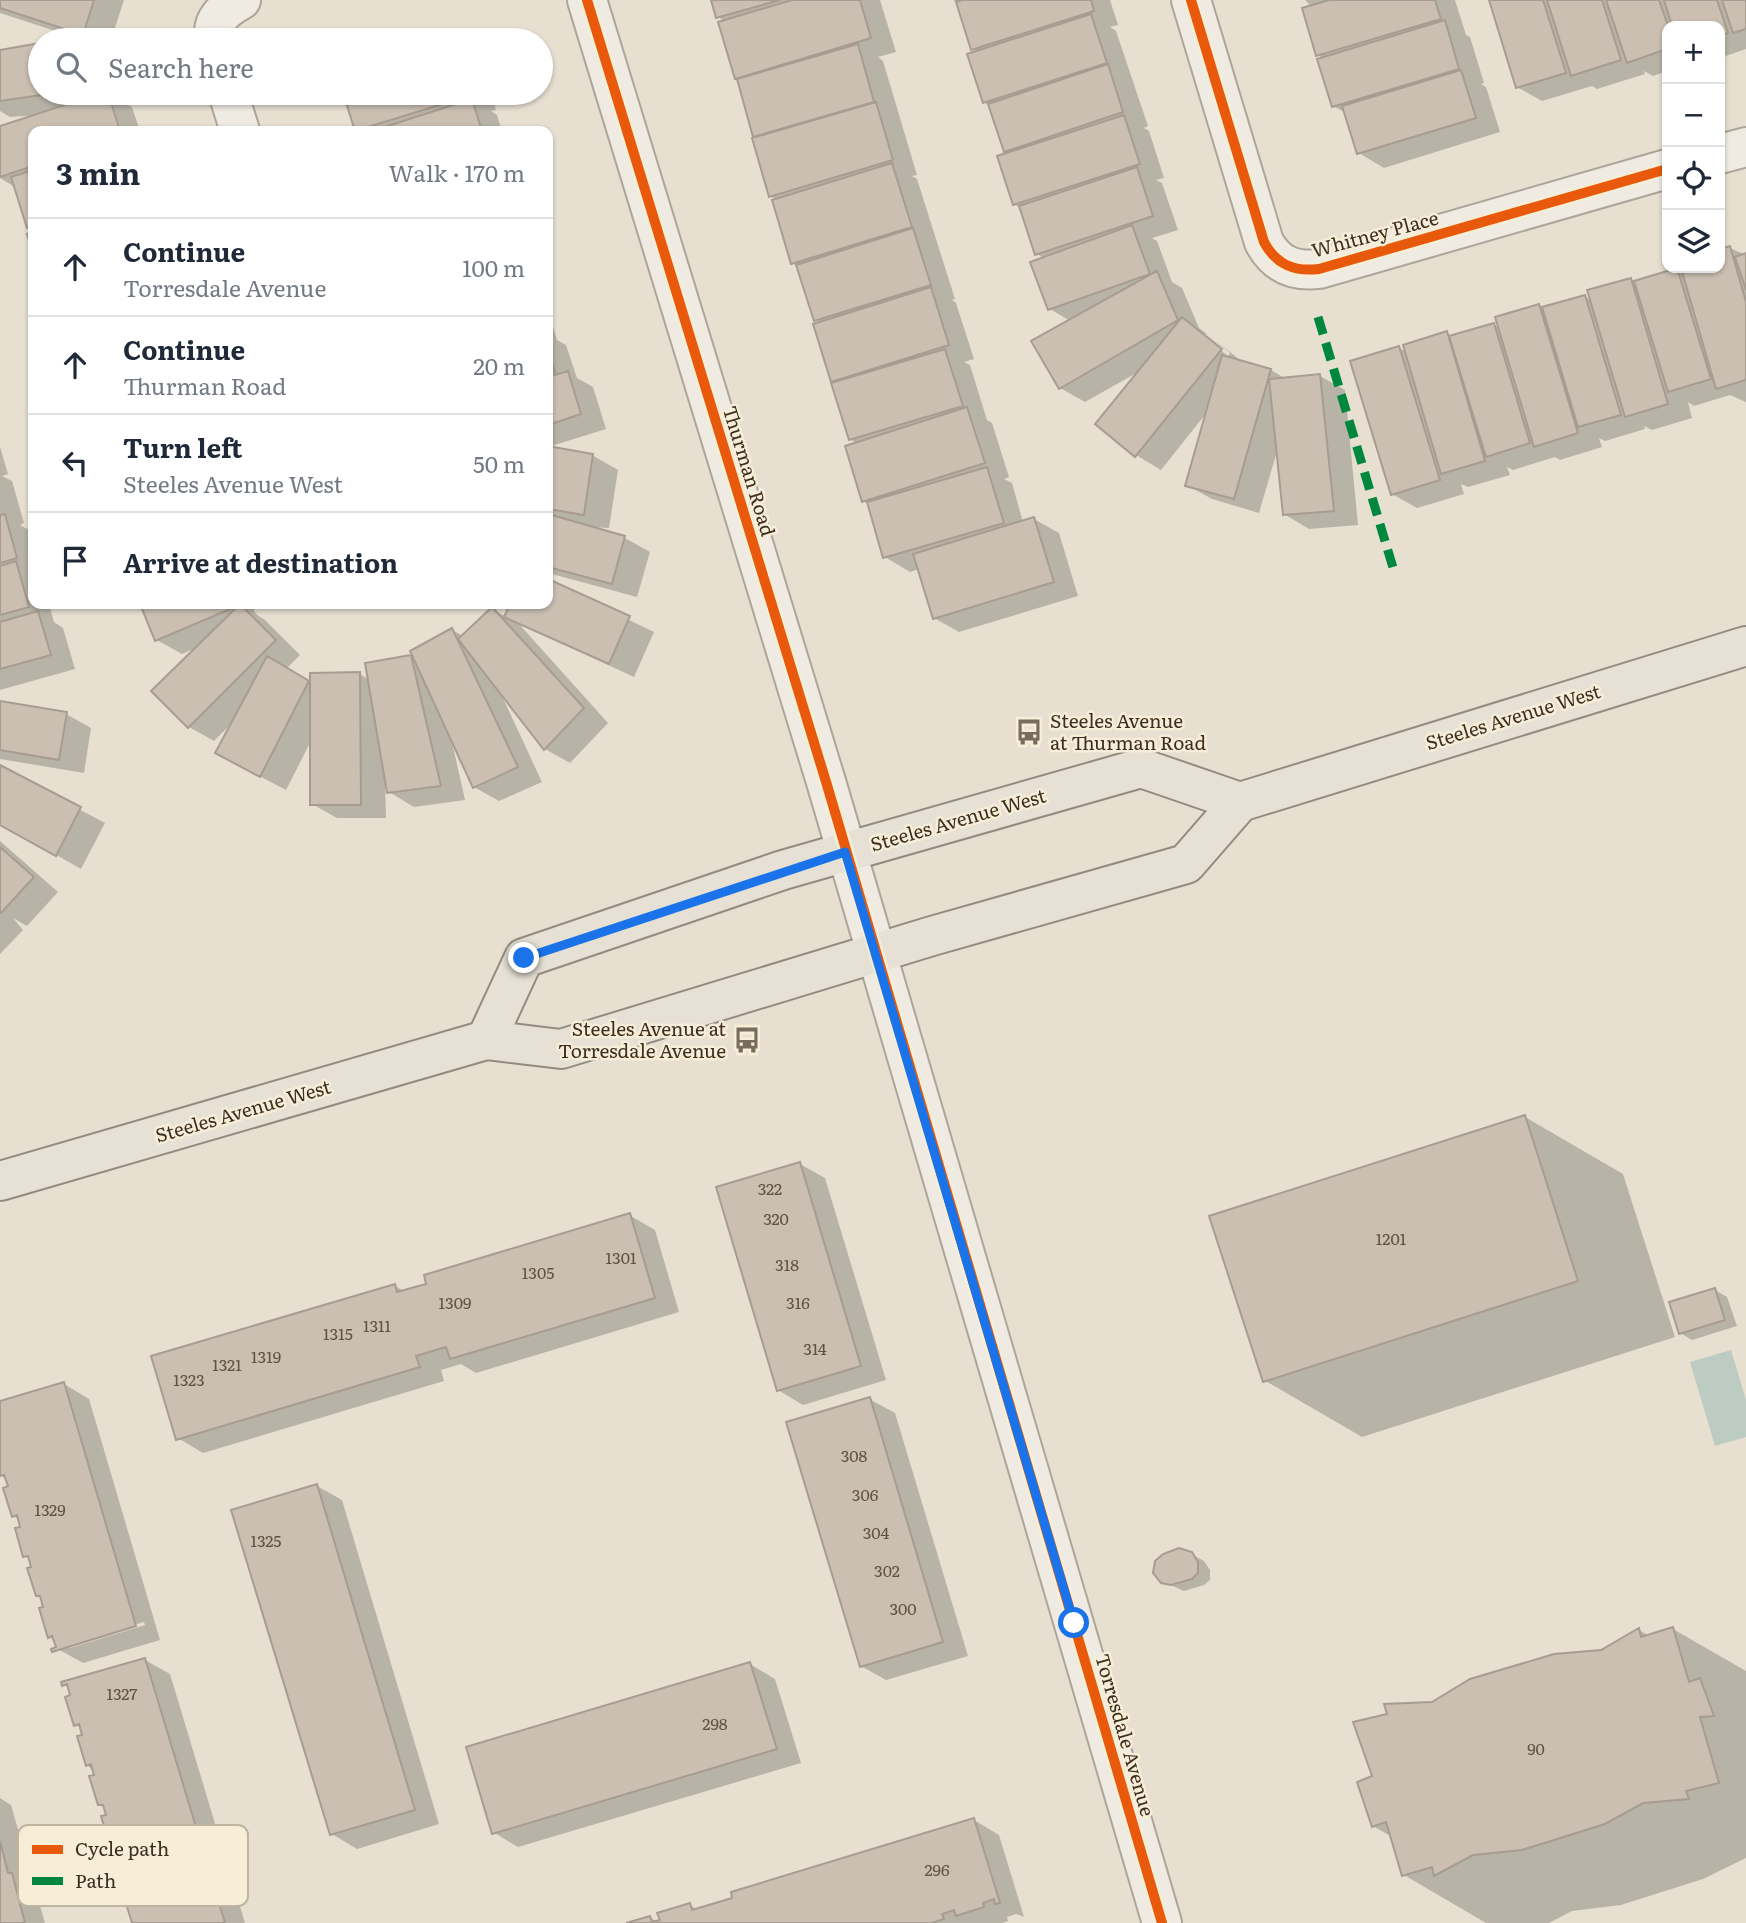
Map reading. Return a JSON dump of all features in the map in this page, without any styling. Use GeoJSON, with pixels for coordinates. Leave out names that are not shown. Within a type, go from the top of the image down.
{"type":"FeatureCollection","features":[{"type":"Feature","properties":{"kind":"main road","name":"Steeles Avenue West"},"geometry":{"type":"LineString","coordinates":[[0,1181],[486,1040],[561,1049],[877,953],[1186,864],[1240,802],[1746,646]]}},
{"type":"Feature","properties":{"kind":"main road","name":"Steeles Avenue West"},"geometry":{"type":"LineString","coordinates":[[486,1040],[524,958],[845,852],[1141,768],[1240,802]]}},
{"type":"Feature","properties":{"kind":"street"},"geometry":{"type":"LineString","coordinates":[[215,28],[222,10],[241,0]]}},
{"type":"Feature","properties":{"kind":"street","name":"Thurman Road"},"geometry":{"type":"LineString","coordinates":[[587,0],[877,953]]}},
{"type":"Feature","properties":{"kind":"street","name":"Whitney Place"},"geometry":{"type":"LineString","coordinates":[[1191,0],[1264,242],[1272,256],[1286,266],[1304,271],[1319,269],[1662,170]]}},
{"type":"Feature","properties":{"kind":"street"},"geometry":{"type":"LineString","coordinates":[[232,105],[238,126]]}},
{"type":"Feature","properties":{"kind":"street"},"geometry":{"type":"LineString","coordinates":[[1725,153],[1746,147]]}},
{"type":"Feature","properties":{"kind":"street","name":"Torresdale Avenue"},"geometry":{"type":"LineString","coordinates":[[877,953],[1162,1923]]}},
{"type":"Feature","properties":{"kind":"shaded area"},"geometry":{"type":"Polygon","coordinates":[[[1731,1350],[1746,1400],[1746,1437],[1715,1446],[1690,1362],[1731,1350]]]}},
{"type":"Feature","properties":{"kind":"building"},"geometry":{"type":"Polygon","coordinates":[[[0,0],[94,0],[85,28],[61,28],[0,8],[0,0]]]}},
{"type":"Feature","properties":{"kind":"building"},"geometry":{"type":"Polygon","coordinates":[[[711,0],[780,0],[716,18],[711,0]]]}},
{"type":"Feature","properties":{"kind":"building"},"geometry":{"type":"Polygon","coordinates":[[[792,0],[860,0],[871,38],[735,79],[718,22],[792,0]]]}},
{"type":"Feature","properties":{"kind":"building"},"geometry":{"type":"Polygon","coordinates":[[[1091,0],[1094,11],[971,50],[956,2],[1091,0]]]}},
{"type":"Feature","properties":{"kind":"building"},"geometry":{"type":"Polygon","coordinates":[[[1329,0],[1435,0],[1441,19],[1316,56],[1302,8],[1329,0]]]}},
{"type":"Feature","properties":{"kind":"building"},"geometry":{"type":"Polygon","coordinates":[[[1489,0],[1543,0],[1566,73],[1516,88],[1489,0]]]}},
{"type":"Feature","properties":{"kind":"building"},"geometry":{"type":"Polygon","coordinates":[[[1547,0],[1602,0],[1621,60],[1571,76],[1547,0]]]}},
{"type":"Feature","properties":{"kind":"building"},"geometry":{"type":"Polygon","coordinates":[[[1606,0],[1659,0],[1666,21],[1662,21],[1662,51],[1627,63],[1606,0]]]}},
{"type":"Feature","properties":{"kind":"building"},"geometry":{"type":"Polygon","coordinates":[[[1664,0],[1717,0],[1724,21],[1670,21],[1664,0]]]}},
{"type":"Feature","properties":{"kind":"building"},"geometry":{"type":"Polygon","coordinates":[[[1722,0],[1746,0],[1746,29],[1733,33],[1722,0]]]}},
{"type":"Feature","properties":{"kind":"building"},"geometry":{"type":"Polygon","coordinates":[[[1091,14],[1107,63],[983,103],[967,54],[1091,14]]]}},
{"type":"Feature","properties":{"kind":"building"},"geometry":{"type":"Polygon","coordinates":[[[1445,20],[1459,69],[1332,107],[1317,59],[1445,20]]]}},
{"type":"Feature","properties":{"kind":"building"},"geometry":{"type":"Polygon","coordinates":[[[858,44],[874,102],[753,137],[737,79],[858,44]]]}},
{"type":"Feature","properties":{"kind":"building"},"geometry":{"type":"Polygon","coordinates":[[[28,45],[28,97],[0,101],[0,50],[28,45]]]}},
{"type":"Feature","properties":{"kind":"building"},"geometry":{"type":"Polygon","coordinates":[[[1108,64],[1123,112],[1004,152],[988,104],[1108,64]]]}},
{"type":"Feature","properties":{"kind":"building"},"geometry":{"type":"Polygon","coordinates":[[[1461,70],[1476,118],[1357,154],[1342,106],[1461,70]]]}},
{"type":"Feature","properties":{"kind":"building"},"geometry":{"type":"Polygon","coordinates":[[[876,102],[893,160],[769,197],[752,138],[876,102]]]}},
{"type":"Feature","properties":{"kind":"building"},"geometry":{"type":"Polygon","coordinates":[[[64,105],[112,105],[118,126],[28,126],[28,168],[0,177],[0,126],[64,105]]]}},
{"type":"Feature","properties":{"kind":"building"},"geometry":{"type":"Polygon","coordinates":[[[347,105],[440,105],[371,126],[353,126],[347,105]]]}},
{"type":"Feature","properties":{"kind":"building"},"geometry":{"type":"Polygon","coordinates":[[[453,105],[474,105],[480,126],[388,126],[453,105]]]}},
{"type":"Feature","properties":{"kind":"building"},"geometry":{"type":"Polygon","coordinates":[[[1124,115],[1140,164],[1013,205],[997,156],[1124,115]]]}},
{"type":"Feature","properties":{"kind":"building"},"geometry":{"type":"Polygon","coordinates":[[[892,163],[912,227],[791,264],[772,200],[892,163]]]}},
{"type":"Feature","properties":{"kind":"building"},"geometry":{"type":"Polygon","coordinates":[[[1137,167],[1153,216],[1035,255],[1019,206],[1137,167]]]}},
{"type":"Feature","properties":{"kind":"building"},"geometry":{"type":"Polygon","coordinates":[[[28,172],[27,228],[11,177],[28,172]]]}},
{"type":"Feature","properties":{"kind":"building"},"geometry":{"type":"Polygon","coordinates":[[[1132,225],[1150,274],[1048,310],[1030,262],[1132,225]]]}},
{"type":"Feature","properties":{"kind":"building"},"geometry":{"type":"Polygon","coordinates":[[[913,228],[931,285],[814,321],[796,265],[913,228]]]}},
{"type":"Feature","properties":{"kind":"building"},"geometry":{"type":"Polygon","coordinates":[[[1730,246],[1746,302],[1746,380],[1716,389],[1682,273],[1725,273],[1725,248],[1730,246]]]}},
{"type":"Feature","properties":{"kind":"building"},"geometry":{"type":"Polygon","coordinates":[[[1746,253],[1746,290],[1735,257],[1746,253]]]}},
{"type":"Feature","properties":{"kind":"building"},"geometry":{"type":"Polygon","coordinates":[[[1157,271],[1178,320],[1059,389],[1031,341],[1157,271]]]}},
{"type":"Feature","properties":{"kind":"building"},"geometry":{"type":"Polygon","coordinates":[[[1662,273],[1679,273],[1711,379],[1668,392],[1634,281],[1662,273]]]}},
{"type":"Feature","properties":{"kind":"building"},"geometry":{"type":"Polygon","coordinates":[[[1631,278],[1668,404],[1625,417],[1587,290],[1631,278]]]}},
{"type":"Feature","properties":{"kind":"building"},"geometry":{"type":"Polygon","coordinates":[[[931,287],[949,345],[831,382],[813,324],[931,287]]]}},
{"type":"Feature","properties":{"kind":"building"},"geometry":{"type":"Polygon","coordinates":[[[1585,295],[1621,415],[1578,427],[1542,307],[1585,295]]]}},
{"type":"Feature","properties":{"kind":"building"},"geometry":{"type":"Polygon","coordinates":[[[1539,304],[1578,433],[1534,447],[1495,317],[1539,304]]]}},
{"type":"Feature","properties":{"kind":"building"},"geometry":{"type":"Polygon","coordinates":[[[1182,317],[1222,349],[1135,457],[1095,424],[1182,317]]]}},
{"type":"Feature","properties":{"kind":"building"},"geometry":{"type":"Polygon","coordinates":[[[1494,323],[1530,443],[1486,457],[1449,336],[1494,323]]]}},
{"type":"Feature","properties":{"kind":"building"},"geometry":{"type":"Polygon","coordinates":[[[1447,331],[1485,461],[1441,474],[1403,345],[1447,331]]]}},
{"type":"Feature","properties":{"kind":"building"},"geometry":{"type":"Polygon","coordinates":[[[1399,346],[1440,480],[1391,495],[1350,361],[1399,346]]]}},
{"type":"Feature","properties":{"kind":"building"},"geometry":{"type":"Polygon","coordinates":[[[945,349],[963,406],[849,440],[831,383],[945,349]]]}},
{"type":"Feature","properties":{"kind":"building"},"geometry":{"type":"Polygon","coordinates":[[[1222,355],[1271,369],[1234,499],[1185,486],[1222,355]]]}},
{"type":"Feature","properties":{"kind":"building"},"geometry":{"type":"Polygon","coordinates":[[[568,371],[581,414],[553,423],[553,376],[568,371]]]}},
{"type":"Feature","properties":{"kind":"building"},"geometry":{"type":"Polygon","coordinates":[[[1320,374],[1334,511],[1283,515],[1269,379],[1320,374]]]}},
{"type":"Feature","properties":{"kind":"building"},"geometry":{"type":"Polygon","coordinates":[[[967,407],[985,463],[862,502],[845,446],[967,407]]]}},
{"type":"Feature","properties":{"kind":"building"},"geometry":{"type":"Polygon","coordinates":[[[553,447],[593,454],[584,515],[553,510],[553,447]]]}},
{"type":"Feature","properties":{"kind":"building"},"geometry":{"type":"Polygon","coordinates":[[[987,467],[1004,523],[883,558],[867,502],[987,467]]]}},
{"type":"Feature","properties":{"kind":"building"},"geometry":{"type":"Polygon","coordinates":[[[5,514],[17,558],[0,563],[0,515],[5,514]]]}},
{"type":"Feature","properties":{"kind":"building"},"geometry":{"type":"Polygon","coordinates":[[[553,515],[625,536],[612,584],[553,568],[553,515]]]}},
{"type":"Feature","properties":{"kind":"building"},"geometry":{"type":"Polygon","coordinates":[[[1034,517],[1054,582],[933,619],[913,554],[1034,517]]]}},
{"type":"Feature","properties":{"kind":"building"},"geometry":{"type":"Polygon","coordinates":[[[16,561],[28,607],[0,615],[0,566],[16,561]]]}},
{"type":"Feature","properties":{"kind":"building"},"geometry":{"type":"Polygon","coordinates":[[[553,581],[630,616],[609,664],[504,617],[508,609],[553,609],[553,581]]]}},
{"type":"Feature","properties":{"kind":"building"},"geometry":{"type":"Polygon","coordinates":[[[142,609],[230,609],[155,641],[142,609]]]}},
{"type":"Feature","properties":{"kind":"building"},"geometry":{"type":"Polygon","coordinates":[[[235,609],[245,609],[276,640],[188,728],[151,691],[235,609]]]}},
{"type":"Feature","properties":{"kind":"building"},"geometry":{"type":"Polygon","coordinates":[[[490,609],[494,609],[584,708],[544,750],[458,639],[490,609]]]}},
{"type":"Feature","properties":{"kind":"building"},"geometry":{"type":"Polygon","coordinates":[[[38,611],[51,655],[0,669],[0,622],[38,611]]]}},
{"type":"Feature","properties":{"kind":"building"},"geometry":{"type":"Polygon","coordinates":[[[452,628],[518,767],[473,788],[410,651],[452,628]]]}},
{"type":"Feature","properties":{"kind":"building"},"geometry":{"type":"Polygon","coordinates":[[[411,655],[441,786],[387,793],[365,663],[411,655]]]}},
{"type":"Feature","properties":{"kind":"building"},"geometry":{"type":"Polygon","coordinates":[[[267,656],[309,681],[260,777],[215,753],[267,656]]]}},
{"type":"Feature","properties":{"kind":"building"},"geometry":{"type":"Polygon","coordinates":[[[360,672],[361,805],[310,805],[310,673],[360,672]]]}},
{"type":"Feature","properties":{"kind":"building"},"geometry":{"type":"Polygon","coordinates":[[[0,701],[67,712],[59,760],[0,750],[0,701]]]}},
{"type":"Feature","properties":{"kind":"building"},"geometry":{"type":"Polygon","coordinates":[[[0,765],[81,807],[56,856],[0,825],[0,765]]]}},
{"type":"Feature","properties":{"kind":"building"},"geometry":{"type":"Polygon","coordinates":[[[0,847],[34,877],[1,913],[0,912],[0,847]]]}},
{"type":"Feature","properties":{"kind":"building"},"geometry":{"type":"Polygon","coordinates":[[[1525,1115],[1578,1281],[1263,1382],[1209,1216],[1525,1115]]]}},
{"type":"Feature","properties":{"kind":"building"},"geometry":{"type":"Polygon","coordinates":[[[800,1162],[861,1366],[777,1391],[716,1187],[800,1162]]]}},
{"type":"Feature","properties":{"kind":"building"},"geometry":{"type":"Polygon","coordinates":[[[630,1213],[655,1298],[450,1359],[446,1347],[416,1356],[420,1367],[176,1440],[151,1356],[395,1284],[397,1292],[426,1284],[424,1275],[630,1213]]]}},
{"type":"Feature","properties":{"kind":"building"},"geometry":{"type":"Polygon","coordinates":[[[1715,1288],[1725,1320],[1679,1334],[1669,1302],[1715,1288]]]}},
{"type":"Feature","properties":{"kind":"building"},"geometry":{"type":"Polygon","coordinates":[[[64,1382],[136,1626],[52,1652],[51,1649],[56,1647],[52,1636],[48,1638],[39,1608],[43,1607],[40,1596],[36,1596],[27,1568],[31,1567],[28,1556],[23,1557],[15,1528],[20,1527],[17,1515],[12,1517],[3,1488],[8,1486],[4,1475],[0,1476],[0,1401],[64,1382]]]}},
{"type":"Feature","properties":{"kind":"building"},"geometry":{"type":"Polygon","coordinates":[[[870,1397],[943,1642],[860,1667],[786,1422],[870,1397]]]}},
{"type":"Feature","properties":{"kind":"building"},"geometry":{"type":"Polygon","coordinates":[[[317,1484],[415,1810],[330,1835],[231,1510],[317,1484]]]}},
{"type":"Feature","properties":{"kind":"building"},"geometry":{"type":"Polygon","coordinates":[[[1179,1548],[1192,1552],[1198,1562],[1198,1573],[1192,1579],[1171,1585],[1161,1583],[1153,1573],[1155,1561],[1163,1554],[1179,1548]]]}},
{"type":"Feature","properties":{"kind":"building"},"geometry":{"type":"Polygon","coordinates":[[[1673,1627],[1689,1682],[1700,1678],[1714,1716],[1700,1717],[1719,1783],[1686,1791],[1689,1799],[1643,1803],[1605,1824],[1522,1850],[1473,1855],[1434,1876],[1432,1867],[1402,1876],[1386,1822],[1372,1827],[1357,1782],[1372,1776],[1353,1722],[1387,1714],[1384,1704],[1432,1702],[1470,1679],[1554,1654],[1601,1650],[1639,1628],[1641,1637],[1673,1627]]]}},
{"type":"Feature","properties":{"kind":"building"},"geometry":{"type":"Polygon","coordinates":[[[145,1658],[195,1825],[104,1825],[101,1816],[106,1815],[103,1805],[98,1805],[89,1776],[94,1775],[91,1764],[86,1766],[77,1736],[82,1735],[79,1724],[74,1726],[65,1697],[70,1695],[67,1684],[62,1686],[61,1682],[145,1658]]]}},
{"type":"Feature","properties":{"kind":"building"},"geometry":{"type":"Polygon","coordinates":[[[750,1662],[777,1749],[492,1834],[466,1747],[750,1662]]]}},
{"type":"Feature","properties":{"kind":"building"},"geometry":{"type":"Polygon","coordinates":[[[974,1818],[1000,1903],[995,1904],[994,1899],[983,1903],[984,1907],[956,1916],[954,1910],[942,1914],[944,1919],[932,1923],[626,1923],[650,1916],[652,1922],[660,1920],[657,1913],[690,1903],[692,1910],[732,1898],[731,1892],[974,1818]]]}},
{"type":"Feature","properties":{"kind":"building"},"geometry":{"type":"Polygon","coordinates":[[[0,1841],[8,1873],[12,1873],[18,1906],[21,1906],[25,1923],[0,1923],[0,1841]]]}},
{"type":"Feature","properties":{"kind":"building"},"geometry":{"type":"Polygon","coordinates":[[[127,1906],[220,1906],[225,1923],[132,1923],[127,1906]]]}},
{"type":"Feature","properties":{"kind":"marked path"},"geometry":{"type":"LineString","coordinates":[[1318,317],[1394,571]]}},
{"type":"Feature","properties":{"kind":"cycle path"},"geometry":{"type":"LineString","coordinates":[[587,0],[827,785],[1162,1923]]}},
{"type":"Feature","properties":{"kind":"cycle path"},"geometry":{"type":"LineString","coordinates":[[1191,0],[1264,242],[1274,256],[1293,268],[1319,269],[1662,170]]}},
{"type":"Feature","properties":{"kind":"place","name":"Steeles Avenue at Thurman Road"},"geometry":{"type":"Point","coordinates":[1029,732]}},
{"type":"Feature","properties":{"kind":"place","name":"Steeles Avenue at Torresdale Avenue"},"geometry":{"type":"Point","coordinates":[747,1040]}},
{"type":"Feature","properties":{"kind":"route"},"geometry":{"type":"LineString","coordinates":[[524,958],[783,870],[845,852],[1074,1623]]}}]}
